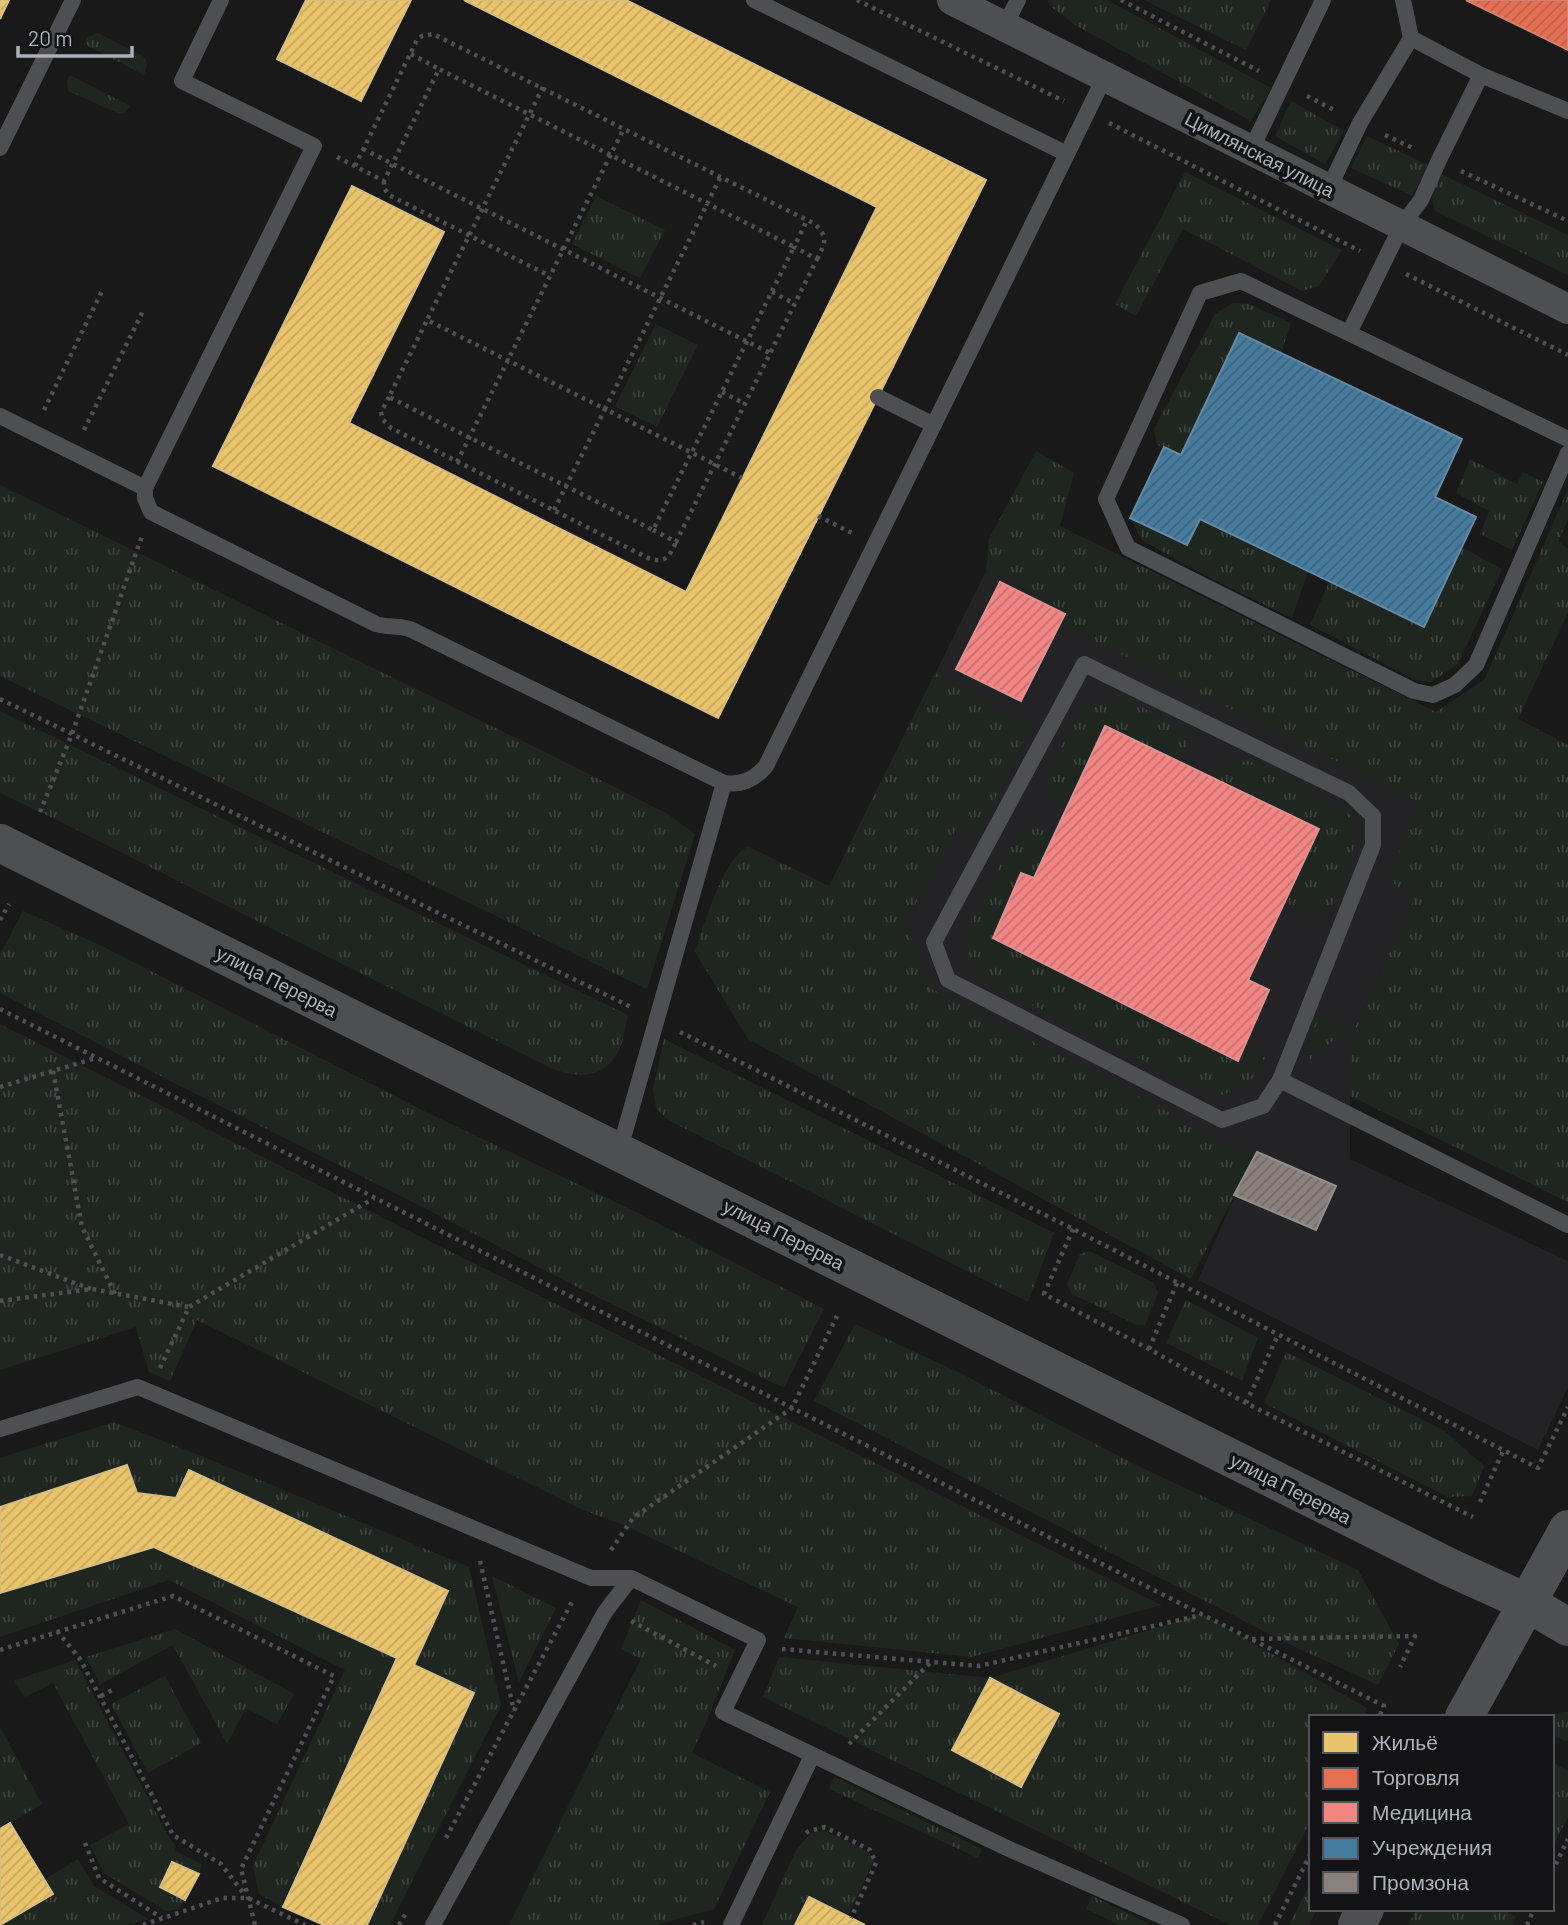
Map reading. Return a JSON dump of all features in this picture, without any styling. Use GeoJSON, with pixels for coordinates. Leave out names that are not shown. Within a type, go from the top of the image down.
{"type":"FeatureCollection","features":[{"type":"Feature","properties":{"kind":"street","name":"Цимлянская улица"},"geometry":{"type":"LineString","coordinates":[[952,0],[1011,12],[1105,76],[1568,309]]}},
{"type":"Feature","properties":{"kind":"street","name":"улица Перерва"},"geometry":{"type":"LineString","coordinates":[[0,843],[1449,1567],[1526,1602],[1568,1627]]}},
{"type":"Feature","properties":{"kind":"street"},"geometry":{"type":"LineString","coordinates":[[1465,1715],[1568,1529]]}},
{"type":"Feature","properties":{"kind":"lane"},"geometry":{"type":"LineString","coordinates":[[0,148],[73,0]]}},
{"type":"Feature","properties":{"kind":"lane"},"geometry":{"type":"LineString","coordinates":[[221,0],[182,80],[314,146],[145,488],[145,498],[151,512],[376,624],[385,627],[401,626],[412,630],[724,783],[735,784],[746,782],[760,774],[766,766],[1105,76]]}},
{"type":"Feature","properties":{"kind":"lane"},"geometry":{"type":"LineString","coordinates":[[754,0],[1067,154]]}},
{"type":"Feature","properties":{"kind":"lane"},"geometry":{"type":"LineString","coordinates":[[1251,149],[1323,0]]}},
{"type":"Feature","properties":{"kind":"lane"},"geometry":{"type":"LineString","coordinates":[[1329,188],[1360,123],[1411,38],[1403,0]]}},
{"type":"Feature","properties":{"kind":"lane"},"geometry":{"type":"LineString","coordinates":[[1411,38],[1481,75],[1568,111]]}},
{"type":"Feature","properties":{"kind":"lane"},"geometry":{"type":"LineString","coordinates":[[1349,332],[1402,225],[1421,200],[1481,75]]}},
{"type":"Feature","properties":{"kind":"lane"},"geometry":{"type":"LineString","coordinates":[[1568,439],[1241,281],[1200,293],[1106,499],[1128,548],[1414,691],[1433,695],[1455,685],[1476,665],[1568,453]]}},
{"type":"Feature","properties":{"kind":"lane"},"geometry":{"type":"LineString","coordinates":[[878,397],[934,425]]}},
{"type":"Feature","properties":{"kind":"lane"},"geometry":{"type":"LineString","coordinates":[[0,416],[145,488]]}},
{"type":"Feature","properties":{"kind":"lane"},"geometry":{"type":"LineString","coordinates":[[1084,664],[1349,793],[1373,816],[1373,845],[1280,1080],[1263,1106],[1223,1120],[948,980],[934,942],[1084,664]]}},
{"type":"Feature","properties":{"kind":"lane"},"geometry":{"type":"LineString","coordinates":[[619,1152],[724,783]]}},
{"type":"Feature","properties":{"kind":"lane"},"geometry":{"type":"LineString","coordinates":[[1280,1080],[1568,1224]]}},
{"type":"Feature","properties":{"kind":"lane"},"geometry":{"type":"LineString","coordinates":[[0,1429],[138,1387],[591,1578],[631,1578],[758,1640],[723,1712],[1009,1849],[1182,1925]]}},
{"type":"Feature","properties":{"kind":"lane"},"geometry":{"type":"LineString","coordinates":[[433,1925],[605,1612],[631,1578]]}},
{"type":"Feature","properties":{"kind":"lane"},"geometry":{"type":"LineString","coordinates":[[731,1925],[812,1756]]}},
{"type":"Feature","properties":{"kind":"path"},"geometry":{"type":"LineString","coordinates":[[857,0],[1147,141],[1568,355]]}},
{"type":"Feature","properties":{"kind":"path"},"geometry":{"type":"LineString","coordinates":[[355,166],[418,40],[427,34],[438,35],[543,87],[624,128],[721,176],[807,220],[815,223],[822,231],[825,244],[669,556],[660,560],[554,510],[387,425],[381,412],[543,87]]}},
{"type":"Feature","properties":{"kind":"path"},"geometry":{"type":"LineString","coordinates":[[411,54],[817,258]]}},
{"type":"Feature","properties":{"kind":"path"},"geometry":{"type":"LineString","coordinates":[[439,69],[383,181],[386,192],[550,276]]}},
{"type":"Feature","properties":{"kind":"path"},"geometry":{"type":"LineString","coordinates":[[457,462],[624,128]]}},
{"type":"Feature","properties":{"kind":"path"},"geometry":{"type":"LineString","coordinates":[[363,149],[770,353]]}},
{"type":"Feature","properties":{"kind":"path"},"geometry":{"type":"LineString","coordinates":[[360,169],[383,181]]}},
{"type":"Feature","properties":{"kind":"path"},"geometry":{"type":"LineString","coordinates":[[554,510],[721,176]]}},
{"type":"Feature","properties":{"kind":"path"},"geometry":{"type":"LineString","coordinates":[[653,530],[807,220]]}},
{"type":"Feature","properties":{"kind":"path"},"geometry":{"type":"LineString","coordinates":[[32,432],[102,291]]}},
{"type":"Feature","properties":{"kind":"path"},"geometry":{"type":"LineString","coordinates":[[772,292],[795,303]]}},
{"type":"Feature","properties":{"kind":"path"},"geometry":{"type":"LineString","coordinates":[[73,452],[143,311]]}},
{"type":"Feature","properties":{"kind":"path"},"geometry":{"type":"LineString","coordinates":[[427,320],[742,478]]}},
{"type":"Feature","properties":{"kind":"path"},"geometry":{"type":"LineString","coordinates":[[722,392],[745,404]]}},
{"type":"Feature","properties":{"kind":"path"},"geometry":{"type":"LineString","coordinates":[[389,397],[676,542]]}},
{"type":"Feature","properties":{"kind":"path"},"geometry":{"type":"LineString","coordinates":[[40,812],[72,734],[151,512]]}},
{"type":"Feature","properties":{"kind":"path"},"geometry":{"type":"LineString","coordinates":[[818,516],[875,545]]}},
{"type":"Feature","properties":{"kind":"path"},"geometry":{"type":"LineString","coordinates":[[0,699],[657,1020],[1073,1229],[1538,1468],[1568,1407]]}},
{"type":"Feature","properties":{"kind":"path"},"geometry":{"type":"LineString","coordinates":[[0,920],[9,904]]}},
{"type":"Feature","properties":{"kind":"path"},"geometry":{"type":"LineString","coordinates":[[0,1009],[1384,1706],[1380,1715]]}},
{"type":"Feature","properties":{"kind":"path"},"geometry":{"type":"LineString","coordinates":[[0,1087],[97,1058]]}},
{"type":"Feature","properties":{"kind":"path"},"geometry":{"type":"LineString","coordinates":[[53,1070],[82,1227],[115,1294]]}},
{"type":"Feature","properties":{"kind":"path"},"geometry":{"type":"LineString","coordinates":[[149,1391],[189,1307],[374,1198]]}},
{"type":"Feature","properties":{"kind":"path"},"geometry":{"type":"LineString","coordinates":[[1073,1229],[1044,1294],[1246,1403],[1473,1517]]}},
{"type":"Feature","properties":{"kind":"path"},"geometry":{"type":"LineString","coordinates":[[0,1255],[92,1289],[189,1307]]}},
{"type":"Feature","properties":{"kind":"path"},"geometry":{"type":"LineString","coordinates":[[1149,1349],[1177,1283]]}},
{"type":"Feature","properties":{"kind":"path"},"geometry":{"type":"LineString","coordinates":[[0,1301],[92,1289]]}},
{"type":"Feature","properties":{"kind":"path"},"geometry":{"type":"LineString","coordinates":[[444,1842],[573,1600],[633,1518],[792,1408],[837,1316]]}},
{"type":"Feature","properties":{"kind":"path"},"geometry":{"type":"LineString","coordinates":[[1246,1403],[1278,1335]]}},
{"type":"Feature","properties":{"kind":"path"},"geometry":{"type":"LineString","coordinates":[[1480,1502],[1503,1451]]}},
{"type":"Feature","properties":{"kind":"path"},"geometry":{"type":"LineString","coordinates":[[491,1565],[480,1560],[514,1711]]}},
{"type":"Feature","properties":{"kind":"path"},"geometry":{"type":"LineString","coordinates":[[561,1595],[632,1622],[727,1672],[758,1640],[787,1651],[979,1666],[1202,1614]]}},
{"type":"Feature","properties":{"kind":"path"},"geometry":{"type":"LineString","coordinates":[[0,1650],[173,1596],[334,1676],[242,1869],[255,1925]]}},
{"type":"Feature","properties":{"kind":"path"},"geometry":{"type":"LineString","coordinates":[[57,1631],[80,1659],[173,1835],[221,1864],[248,1898]]}},
{"type":"Feature","properties":{"kind":"path"},"geometry":{"type":"LineString","coordinates":[[1250,1639],[1415,1636],[1400,1667]]}},
{"type":"Feature","properties":{"kind":"path"},"geometry":{"type":"LineString","coordinates":[[101,1696],[112,1690]]}},
{"type":"Feature","properties":{"kind":"path"},"geometry":{"type":"LineString","coordinates":[[801,1838],[809,1831],[825,1827],[870,1850],[876,1863],[851,1918]]}},
{"type":"Feature","properties":{"kind":"path"},"geometry":{"type":"LineString","coordinates":[[1554,1868],[1568,1839]]}},
{"type":"Feature","properties":{"kind":"path"},"geometry":{"type":"LineString","coordinates":[[85,1843],[99,1878],[163,1918]]}},
{"type":"Feature","properties":{"kind":"path"},"geometry":{"type":"LineString","coordinates":[[1275,1925],[1309,1857]]}},
{"type":"Feature","properties":{"kind":"path"},"geometry":{"type":"LineString","coordinates":[[143,1925],[222,1898],[248,1898],[305,1925]]}},
{"type":"Feature","properties":{"kind":"path"},"geometry":{"type":"LineString","coordinates":[[400,1925],[412,1901]]}},
{"type":"Feature","properties":{"kind":"shaded area"},"geometry":{"type":"Polygon","coordinates":[[[986,571],[1457,806],[1350,1039],[1350,1159],[1568,1261],[1568,1387],[1538,1450],[1198,1280],[1242,1180],[899,1005],[829,887],[986,571]]]}},
{"type":"Feature","properties":{"kind":"green space"},"geometry":{"type":"Polygon","coordinates":[[[1048,0],[1107,0],[1271,88],[1251,121],[1075,25],[1049,5],[1048,0]]]}},
{"type":"Feature","properties":{"kind":"green space"},"geometry":{"type":"Polygon","coordinates":[[[1144,0],[1271,0],[1246,50],[1144,0]]]}},
{"type":"Feature","properties":{"kind":"green space"},"geometry":{"type":"Polygon","coordinates":[[[98,33],[144,57],[147,63],[144,75],[84,44],[88,37],[98,33]]]}},
{"type":"Feature","properties":{"kind":"green space"},"geometry":{"type":"Polygon","coordinates":[[[70,75],[130,106],[120,114],[68,91],[67,81],[70,75]]]}},
{"type":"Feature","properties":{"kind":"green space"},"geometry":{"type":"Polygon","coordinates":[[[1291,101],[1344,131],[1325,164],[1275,136],[1291,101]]]}},
{"type":"Feature","properties":{"kind":"green space"},"geometry":{"type":"Polygon","coordinates":[[[1367,136],[1428,165],[1413,196],[1351,168],[1367,136]]]}},
{"type":"Feature","properties":{"kind":"green space"},"geometry":{"type":"Polygon","coordinates":[[[1185,172],[1342,250],[1319,286],[1302,291],[1183,229],[1136,316],[1115,304],[1185,172]]]}},
{"type":"Feature","properties":{"kind":"green space"},"geometry":{"type":"Polygon","coordinates":[[[1441,174],[1568,235],[1568,275],[1435,211],[1433,197],[1441,174]]]}},
{"type":"Feature","properties":{"kind":"green space"},"geometry":{"type":"Polygon","coordinates":[[[596,196],[665,230],[640,278],[572,244],[596,196]]]}},
{"type":"Feature","properties":{"kind":"green space"},"geometry":{"type":"Polygon","coordinates":[[[1233,303],[1249,304],[1291,323],[1281,354],[1181,455],[1157,445],[1154,429],[1215,314],[1233,303]]]}},
{"type":"Feature","properties":{"kind":"green space"},"geometry":{"type":"Polygon","coordinates":[[[656,324],[698,345],[657,427],[615,406],[656,324]]]}},
{"type":"Feature","properties":{"kind":"green space"},"geometry":{"type":"Polygon","coordinates":[[[1036,451],[1074,473],[1060,526],[1436,712],[1485,679],[1568,489],[1568,520],[1558,541],[1568,549],[1568,613],[1518,719],[1568,745],[1568,1202],[1350,1096],[1350,1039],[1415,897],[1387,880],[1420,803],[1060,624],[1066,611],[986,571],[989,539],[1036,451]]]}},
{"type":"Feature","properties":{"kind":"green space"},"geometry":{"type":"Polygon","coordinates":[[[1470,459],[1517,484],[1523,472],[1543,482],[1512,550],[1480,534],[1489,511],[1456,493],[1470,459]]]}},
{"type":"Feature","properties":{"kind":"green space"},"geometry":{"type":"Polygon","coordinates":[[[0,485],[549,754],[666,813],[695,834],[647,989],[0,676],[0,485]]]}},
{"type":"Feature","properties":{"kind":"green space"},"geometry":{"type":"Polygon","coordinates":[[[1130,518],[1187,545],[1200,519],[1308,572],[1292,618],[1143,541],[1130,518]]]}},
{"type":"Feature","properties":{"kind":"green space"},"geometry":{"type":"Polygon","coordinates":[[[1461,547],[1502,569],[1458,664],[1431,682],[1416,680],[1310,625],[1329,582],[1424,626],[1461,547]]]}},
{"type":"Feature","properties":{"kind":"green space"},"geometry":{"type":"Polygon","coordinates":[[[935,673],[1030,725],[977,837],[957,827],[905,923],[932,989],[1241,1150],[1257,1152],[1191,1279],[748,1039],[695,952],[723,876],[740,852],[749,847],[829,886],[935,673]]]}},
{"type":"Feature","properties":{"kind":"green space"},"geometry":{"type":"Polygon","coordinates":[[[1126,698],[1189,733],[1182,762],[1105,726],[1066,811],[1050,796],[1047,773],[1082,709],[1126,698]]]}},
{"type":"Feature","properties":{"kind":"green space"},"geometry":{"type":"Polygon","coordinates":[[[0,711],[628,1015],[618,1052],[612,1061],[597,1072],[579,1075],[551,1068],[0,793],[0,711]]]}},
{"type":"Feature","properties":{"kind":"green space"},"geometry":{"type":"Polygon","coordinates":[[[1249,761],[1291,779],[1352,816],[1356,840],[1342,884],[1336,901],[1319,916],[1305,914],[1284,902],[1318,829],[1216,780],[1223,764],[1249,761]]]}},
{"type":"Feature","properties":{"kind":"green space"},"geometry":{"type":"Polygon","coordinates":[[[1032,827],[1055,834],[1034,878],[1021,873],[993,938],[1238,1061],[1246,1044],[1267,1053],[1257,1075],[1224,1095],[1205,1091],[980,979],[967,956],[965,935],[1012,841],[1032,827]]]}},
{"type":"Feature","properties":{"kind":"green space"},"geometry":{"type":"Polygon","coordinates":[[[23,911],[100,945],[428,1113],[634,1211],[824,1309],[784,1388],[581,1289],[0,993],[0,954],[23,911]]]}},
{"type":"Feature","properties":{"kind":"green space"},"geometry":{"type":"Polygon","coordinates":[[[1319,1015],[1349,1028],[1309,1060],[1310,1037],[1319,1015]]]}},
{"type":"Feature","properties":{"kind":"green space"},"geometry":{"type":"Polygon","coordinates":[[[0,1024],[1161,1605],[972,1657],[784,1638],[798,1607],[626,1526],[583,1510],[197,1320],[170,1381],[149,1372],[136,1327],[0,1370],[0,1024]]]}},
{"type":"Feature","properties":{"kind":"green space"},"geometry":{"type":"Polygon","coordinates":[[[664,1039],[1054,1233],[1028,1302],[668,1120],[656,1108],[653,1090],[664,1039]]]}},
{"type":"Feature","properties":{"kind":"green space"},"geometry":{"type":"Polygon","coordinates":[[[1089,1251],[1154,1283],[1158,1293],[1145,1325],[1137,1325],[1072,1294],[1067,1284],[1080,1254],[1089,1251]]]}},
{"type":"Feature","properties":{"kind":"green space"},"geometry":{"type":"Polygon","coordinates":[[[1186,1300],[1258,1338],[1242,1381],[1166,1343],[1186,1300]]]}},
{"type":"Feature","properties":{"kind":"green space"},"geometry":{"type":"Polygon","coordinates":[[[855,1324],[964,1375],[1134,1464],[1358,1570],[1399,1644],[1378,1685],[1289,1644],[814,1401],[855,1324]]]}},
{"type":"Feature","properties":{"kind":"green space"},"geometry":{"type":"Polygon","coordinates":[[[1286,1352],[1443,1430],[1484,1466],[1472,1496],[1448,1497],[1264,1403],[1286,1352]]]}},
{"type":"Feature","properties":{"kind":"green space"},"geometry":{"type":"Polygon","coordinates":[[[114,1422],[469,1567],[501,1705],[390,1925],[367,1925],[473,1693],[414,1665],[447,1591],[190,1470],[176,1498],[0,1507],[0,1458],[114,1422]]]}},
{"type":"Feature","properties":{"kind":"green space"},"geometry":{"type":"Polygon","coordinates":[[[154,1547],[397,1658],[281,1906],[259,1894],[253,1866],[345,1670],[169,1580],[0,1637],[0,1593],[154,1547]]]}},
{"type":"Feature","properties":{"kind":"green space"},"geometry":{"type":"Polygon","coordinates":[[[492,1576],[556,1608],[519,1682],[492,1576]]]}},
{"type":"Feature","properties":{"kind":"green space"},"geometry":{"type":"Polygon","coordinates":[[[641,1600],[735,1650],[692,1753],[770,1792],[714,1909],[656,1925],[509,1925],[641,1659],[621,1649],[641,1600]]]}},
{"type":"Feature","properties":{"kind":"green space"},"geometry":{"type":"Polygon","coordinates":[[[1202,1614],[1367,1708],[1364,1715],[1309,1715],[1309,1824],[1258,1925],[1230,1925],[763,1697],[779,1657],[990,1678],[1202,1614]]]}},
{"type":"Feature","properties":{"kind":"green space"},"geometry":{"type":"Polygon","coordinates":[[[175,1629],[294,1694],[277,1724],[246,1708],[227,1744],[173,1645],[100,1684],[86,1657],[175,1629]]]}},
{"type":"Feature","properties":{"kind":"green space"},"geometry":{"type":"Polygon","coordinates":[[[75,1660],[176,1846],[175,1851],[202,1864],[199,1874],[172,1862],[160,1887],[185,1900],[179,1909],[166,1911],[104,1873],[90,1845],[129,1824],[53,1683],[25,1697],[14,1681],[75,1660]]]}},
{"type":"Feature","properties":{"kind":"green space"},"geometry":{"type":"Polygon","coordinates":[[[165,1676],[201,1743],[148,1773],[111,1704],[165,1676]]]}},
{"type":"Feature","properties":{"kind":"green space"},"geometry":{"type":"Polygon","coordinates":[[[1568,1712],[1568,1740],[1554,1736],[1554,1716],[1568,1712]]]}},
{"type":"Feature","properties":{"kind":"green space"},"geometry":{"type":"Polygon","coordinates":[[[0,1727],[42,1804],[0,1829],[0,1727]]]}},
{"type":"Feature","properties":{"kind":"green space"},"geometry":{"type":"Polygon","coordinates":[[[1554,1763],[1568,1771],[1568,1817],[1554,1844],[1554,1763]]]}},
{"type":"Feature","properties":{"kind":"green space"},"geometry":{"type":"Polygon","coordinates":[[[834,1777],[982,1849],[978,1858],[829,1789],[834,1777]]]}},
{"type":"Feature","properties":{"kind":"green space"},"geometry":{"type":"Polygon","coordinates":[[[823,1830],[869,1852],[873,1862],[848,1915],[809,1895],[793,1925],[762,1925],[796,1850],[810,1834],[823,1830]]]}},
{"type":"Feature","properties":{"kind":"green space"},"geometry":{"type":"Polygon","coordinates":[[[78,1859],[94,1886],[148,1919],[127,1925],[2,1925],[53,1894],[44,1880],[78,1859]]]}},
{"type":"Feature","properties":{"kind":"green space"},"geometry":{"type":"Polygon","coordinates":[[[1309,1886],[1309,1911],[1316,1911],[1309,1925],[1289,1925],[1309,1886]]]}},
{"type":"Feature","properties":{"kind":"green space"},"geometry":{"type":"Polygon","coordinates":[[[1092,1896],[1152,1925],[1120,1925],[1086,1909],[1092,1896]]]}},
{"type":"Feature","properties":{"kind":"green space"},"geometry":{"type":"Polygon","coordinates":[[[1415,1911],[1506,1911],[1516,1917],[1512,1925],[1408,1925],[1415,1911]]]}},
{"type":"Feature","properties":{"kind":"building: Жильё"},"geometry":{"type":"Polygon","coordinates":[[[0,0],[9,0],[0,19],[0,0]]]}},
{"type":"Feature","properties":{"kind":"building: Жильё"},"geometry":{"type":"Polygon","coordinates":[[[306,0],[411,0],[361,101],[277,59],[306,0]]]}},
{"type":"Feature","properties":{"kind":"building: Жильё"},"geometry":{"type":"Polygon","coordinates":[[[464,0],[626,0],[986,180],[718,718],[213,466],[352,186],[444,232],[349,423],[686,592],[877,207],[464,0]]]}},
{"type":"Feature","properties":{"kind":"building: Жильё"},"geometry":{"type":"Polygon","coordinates":[[[127,1465],[137,1493],[176,1498],[189,1470],[448,1591],[414,1665],[474,1693],[367,1925],[324,1925],[283,1907],[397,1658],[154,1547],[0,1593],[0,1507],[127,1465]]]}},
{"type":"Feature","properties":{"kind":"building: Жильё"},"geometry":{"type":"Polygon","coordinates":[[[990,1678],[1059,1714],[1021,1787],[952,1750],[990,1678]]]}},
{"type":"Feature","properties":{"kind":"building: Жильё"},"geometry":{"type":"Polygon","coordinates":[[[10,1823],[53,1894],[0,1925],[0,1829],[10,1823]]]}},
{"type":"Feature","properties":{"kind":"building: Жильё"},"geometry":{"type":"Polygon","coordinates":[[[172,1862],[199,1874],[185,1900],[160,1887],[172,1862]]]}},
{"type":"Feature","properties":{"kind":"building: Жильё"},"geometry":{"type":"Polygon","coordinates":[[[809,1897],[865,1925],[795,1925],[809,1897]]]}},
{"type":"Feature","properties":{"kind":"building: Торговля"},"geometry":{"type":"Polygon","coordinates":[[[1466,0],[1568,0],[1568,50],[1466,0]]]}},
{"type":"Feature","properties":{"kind":"building: Медицина"},"geometry":{"type":"Polygon","coordinates":[[[1000,582],[1065,614],[1021,701],[956,669],[1000,582]]]}},
{"type":"Feature","properties":{"kind":"building: Медицина"},"geometry":{"type":"Polygon","coordinates":[[[1105,726],[1319,829],[1248,980],[1269,990],[1238,1061],[993,938],[1021,873],[1034,878],[1105,726]]]}},
{"type":"Feature","properties":{"kind":"building: Учреждения"},"geometry":{"type":"Polygon","coordinates":[[[1239,333],[1462,439],[1435,497],[1476,517],[1424,627],[1200,519],[1187,545],[1130,518],[1164,447],[1181,455],[1239,333]]]}},
{"type":"Feature","properties":{"kind":"building: Промзона"},"geometry":{"type":"Polygon","coordinates":[[[1257,1152],[1336,1186],[1316,1230],[1234,1195],[1257,1152]]]}}]}
